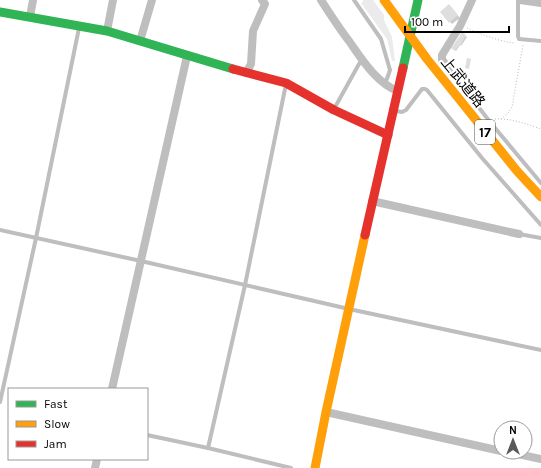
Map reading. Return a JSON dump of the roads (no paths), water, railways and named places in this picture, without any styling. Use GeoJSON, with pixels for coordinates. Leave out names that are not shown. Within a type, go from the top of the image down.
{"type":"FeatureCollection","features":[{"type":"Feature","properties":{"kind":"main road","name":"上武道路"},"geometry":{"type":"LineString","coordinates":[[384,0],[427,59],[517,171],[541,197]]}},
{"type":"Feature","properties":{"kind":"main road"},"geometry":{"type":"LineString","coordinates":[[315,468],[372,202],[394,111],[418,0]]}},
{"type":"Feature","properties":{"kind":"main road"},"geometry":{"type":"LineString","coordinates":[[0,12],[107,31],[186,56],[286,84],[334,110],[388,135]]}},
{"type":"Feature","properties":{"kind":"street"},"geometry":{"type":"LineString","coordinates":[[30,17],[33,0]]}},
{"type":"Feature","properties":{"kind":"street"},"geometry":{"type":"LineString","coordinates":[[107,31],[113,0]]}},
{"type":"Feature","properties":{"kind":"street"},"geometry":{"type":"LineString","coordinates":[[140,41],[152,0]]}},
{"type":"Feature","properties":{"kind":"street"},"geometry":{"type":"LineString","coordinates":[[246,73],[251,64],[253,32],[265,4],[262,0]]}},
{"type":"Feature","properties":{"kind":"street"},"geometry":{"type":"LineString","coordinates":[[321,0],[362,60],[385,84],[398,91]]}},
{"type":"Feature","properties":{"kind":"street"},"geometry":{"type":"LineString","coordinates":[[444,62],[442,60],[442,56],[460,26],[472,0]]}},
{"type":"Feature","properties":{"kind":"street"},"geometry":{"type":"LineString","coordinates":[[519,0],[541,3]]}},
{"type":"Feature","properties":{"kind":"street"},"geometry":{"type":"LineString","coordinates":[[112,388],[186,56]]}},
{"type":"Feature","properties":{"kind":"street"},"geometry":{"type":"LineString","coordinates":[[372,202],[519,234]]}},
{"type":"Feature","properties":{"kind":"street"},"geometry":{"type":"LineString","coordinates":[[326,412],[493,449]]}},
{"type":"Feature","properties":{"kind":"lane"},"geometry":{"type":"LineString","coordinates":[[354,0],[383,42],[390,70],[385,84]]}},
{"type":"Feature","properties":{"kind":"lane"},"geometry":{"type":"LineString","coordinates":[[519,0],[519,38],[541,41]]}},
{"type":"Feature","properties":{"kind":"lane"},"geometry":{"type":"LineString","coordinates":[[0,402],[80,26]]}},
{"type":"Feature","properties":{"kind":"lane"},"geometry":{"type":"LineString","coordinates":[[334,110],[362,60]]}},
{"type":"Feature","properties":{"kind":"lane"},"geometry":{"type":"LineString","coordinates":[[444,62],[490,122],[541,182]]}},
{"type":"Feature","properties":{"kind":"lane"},"geometry":{"type":"LineString","coordinates":[[208,448],[245,285],[286,84]]}},
{"type":"Feature","properties":{"kind":"lane"},"geometry":{"type":"LineString","coordinates":[[394,111],[402,112],[406,110],[422,89],[427,90],[482,158],[541,225]]}},
{"type":"Feature","properties":{"kind":"lane"},"geometry":{"type":"LineString","coordinates":[[0,230],[541,350]]}},
{"type":"Feature","properties":{"kind":"lane"},"geometry":{"type":"LineString","coordinates":[[519,234],[541,238]]}},
{"type":"Feature","properties":{"kind":"lane"},"geometry":{"type":"LineString","coordinates":[[148,435],[291,468]]}}]}
